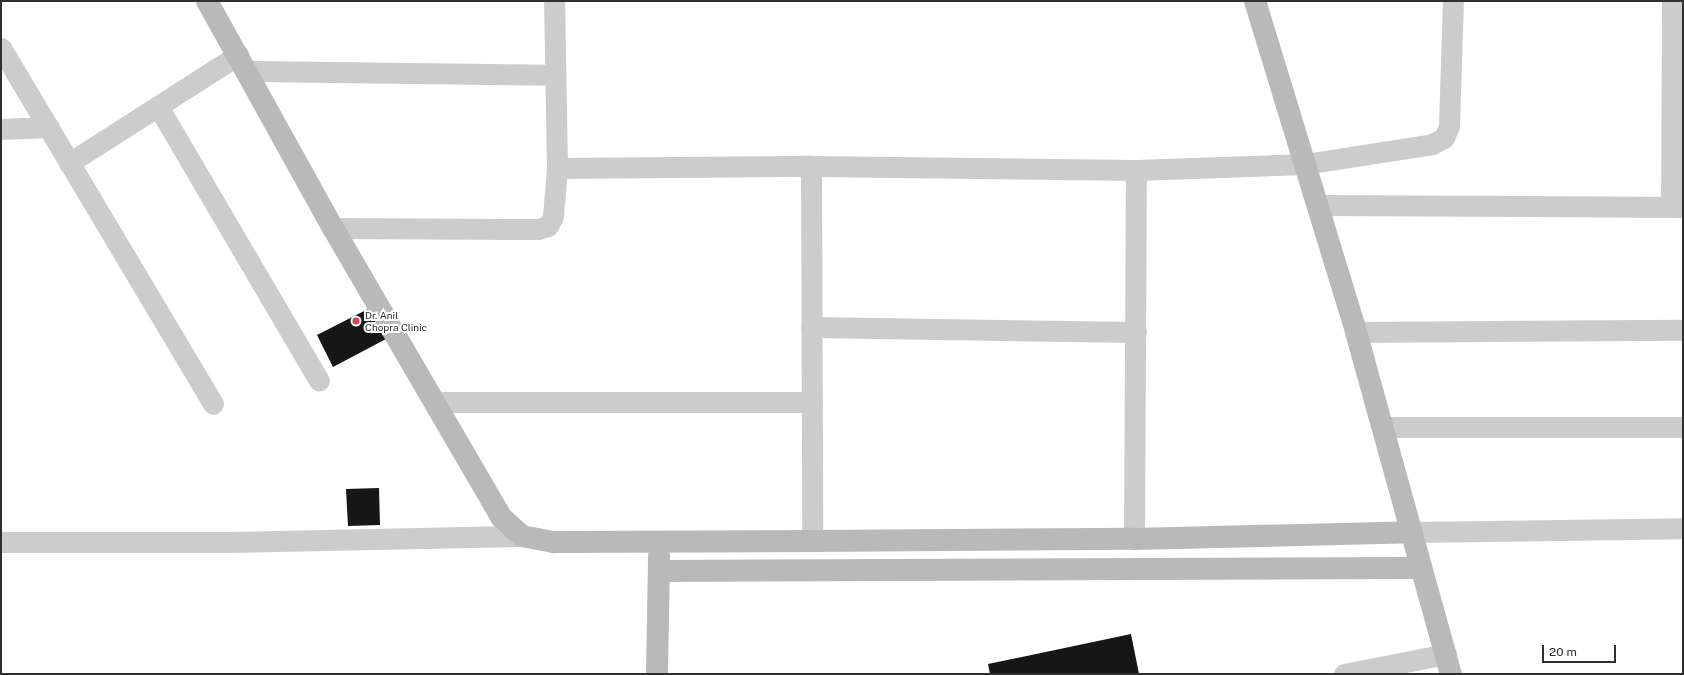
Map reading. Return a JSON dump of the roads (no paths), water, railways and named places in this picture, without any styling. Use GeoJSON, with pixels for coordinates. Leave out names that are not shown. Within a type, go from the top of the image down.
{"type":"FeatureCollection","features":[{"type":"Feature","properties":{"kind":"street"},"geometry":{"type":"LineString","coordinates":[[207,1],[333,228],[436,402],[501,517],[522,536]]}},
{"type":"Feature","properties":{"kind":"street"},"geometry":{"type":"LineString","coordinates":[[333,228],[538,229],[548,226],[553,216],[557,168],[554,75],[554,1]]}},
{"type":"Feature","properties":{"kind":"street"},"geometry":{"type":"LineString","coordinates":[[1255,1],[1356,332],[1448,664],[1344,674]]}},
{"type":"Feature","properties":{"kind":"street"},"geometry":{"type":"LineString","coordinates":[[557,168],[811,166],[1136,170],[1305,164],[1432,144],[1444,138],[1449,126],[1453,1]]}},
{"type":"Feature","properties":{"kind":"street"},"geometry":{"type":"LineString","coordinates":[[1317,205],[1677,207],[1672,1]]}},
{"type":"Feature","properties":{"kind":"street"},"geometry":{"type":"LineString","coordinates":[[1,48],[213,404]]}},
{"type":"Feature","properties":{"kind":"street"},"geometry":{"type":"LineString","coordinates":[[69,163],[159,108],[242,63],[554,75]]}},
{"type":"Feature","properties":{"kind":"street"},"geometry":{"type":"LineString","coordinates":[[159,108],[319,381]]}},
{"type":"Feature","properties":{"kind":"street"},"geometry":{"type":"LineString","coordinates":[[1,129],[49,127]]}},
{"type":"Feature","properties":{"kind":"street"},"geometry":{"type":"LineString","coordinates":[[811,166],[812,541]]}},
{"type":"Feature","properties":{"kind":"street"},"geometry":{"type":"LineString","coordinates":[[1134,539],[1136,170]]}},
{"type":"Feature","properties":{"kind":"street"},"geometry":{"type":"LineString","coordinates":[[811,327],[1136,332]]}},
{"type":"Feature","properties":{"kind":"street"},"geometry":{"type":"LineString","coordinates":[[1356,332],[1683,330]]}},
{"type":"Feature","properties":{"kind":"street"},"geometry":{"type":"LineString","coordinates":[[436,402],[812,402]]}},
{"type":"Feature","properties":{"kind":"street"},"geometry":{"type":"LineString","coordinates":[[1382,427],[1683,427]]}},
{"type":"Feature","properties":{"kind":"street"},"geometry":{"type":"LineString","coordinates":[[1,542],[229,542],[522,536],[554,542],[1134,539],[1412,532],[1683,528]]}},
{"type":"Feature","properties":{"kind":"street"},"geometry":{"type":"LineString","coordinates":[[882,540],[882,570]]}},
{"type":"Feature","properties":{"kind":"street"},"geometry":{"type":"LineString","coordinates":[[657,674],[659,541]]}},
{"type":"Feature","properties":{"kind":"street"},"geometry":{"type":"LineString","coordinates":[[658,571],[1421,568]]}},
{"type":"Feature","properties":{"kind":"place","name":"Dr. Anil Chopra Clinic"},"geometry":{"type":"Point","coordinates":[356,321]}}]}
